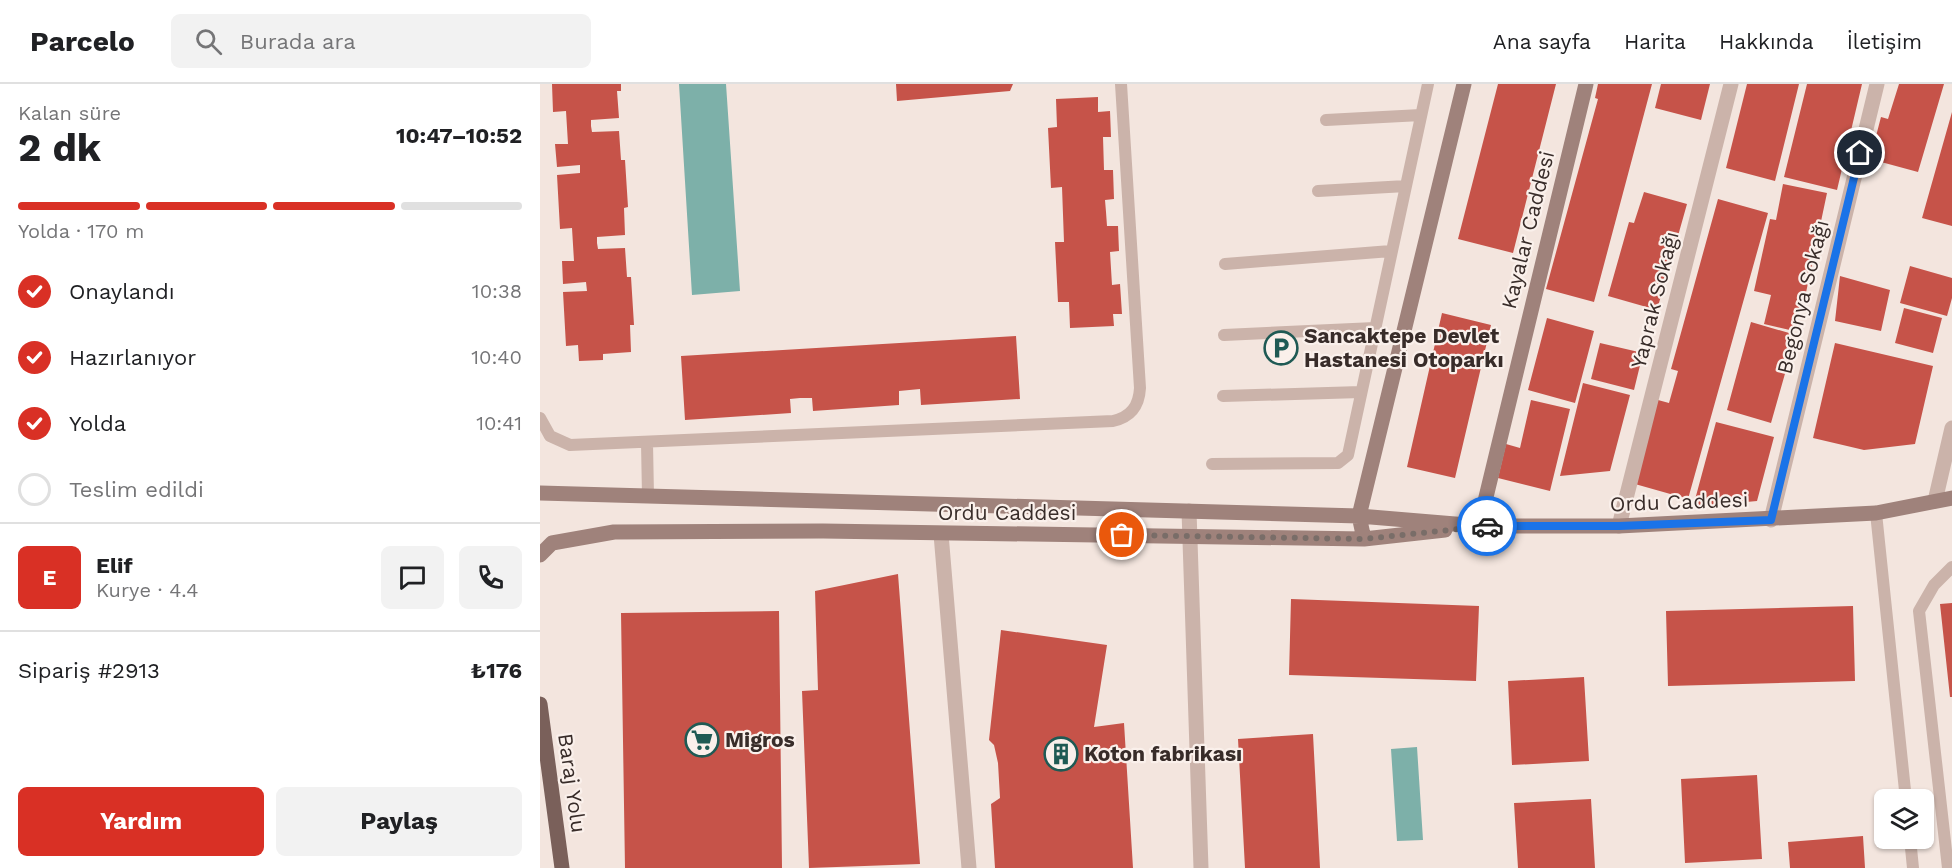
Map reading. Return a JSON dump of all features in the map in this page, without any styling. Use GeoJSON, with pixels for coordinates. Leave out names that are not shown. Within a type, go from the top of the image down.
{"type":"FeatureCollection","features":[{"type":"Feature","properties":{"kind":"main road"},"geometry":{"type":"LineString","coordinates":[[1364,539],[1359,516],[1464,84]]}},
{"type":"Feature","properties":{"kind":"main road","name":"Kayalar Caddesi"},"geometry":{"type":"LineString","coordinates":[[1479,526],[1586,84]]}},
{"type":"Feature","properties":{"kind":"main road","name":"Ordu Caddesi"},"geometry":{"type":"LineString","coordinates":[[540,493],[1359,516],[1479,526],[1619,526],[1771,520],[1876,513],[1952,498]]}},
{"type":"Feature","properties":{"kind":"main road","name":"Ordu Caddesi"},"geometry":{"type":"LineString","coordinates":[[540,555],[552,543],[614,532],[1189,535],[1364,539],[1479,526]]}},
{"type":"Feature","properties":{"kind":"main road","name":"Baraj Yolu"},"geometry":{"type":"LineString","coordinates":[[540,704],[562,868]]}},
{"type":"Feature","properties":{"kind":"street","name":"Yaprak Sokağı"},"geometry":{"type":"LineString","coordinates":[[1619,526],[1731,84]]}},
{"type":"Feature","properties":{"kind":"street","name":"Begonya Sokağı"},"geometry":{"type":"LineString","coordinates":[[1771,520],[1877,84]]}},
{"type":"Feature","properties":{"kind":"street"},"geometry":{"type":"LineString","coordinates":[[1935,501],[1952,428]]}},
{"type":"Feature","properties":{"kind":"street"},"geometry":{"type":"LineString","coordinates":[[1189,511],[1201,868]]}},
{"type":"Feature","properties":{"kind":"street"},"geometry":{"type":"LineString","coordinates":[[941,534],[969,868]]}},
{"type":"Feature","properties":{"kind":"lane"},"geometry":{"type":"LineString","coordinates":[[540,418],[550,436],[570,445],[1113,421],[1128,416],[1138,403],[1140,387],[1121,84]]}},
{"type":"Feature","properties":{"kind":"lane"},"geometry":{"type":"LineString","coordinates":[[1212,464],[1338,463],[1348,455],[1428,84]]}},
{"type":"Feature","properties":{"kind":"lane"},"geometry":{"type":"LineString","coordinates":[[1326,120],[1421,115]]}},
{"type":"Feature","properties":{"kind":"lane"},"geometry":{"type":"LineString","coordinates":[[1318,191],[1406,186]]}},
{"type":"Feature","properties":{"kind":"lane"},"geometry":{"type":"LineString","coordinates":[[1226,264],[1391,251]]}},
{"type":"Feature","properties":{"kind":"lane"},"geometry":{"type":"LineString","coordinates":[[1224,335],[1375,328]]}},
{"type":"Feature","properties":{"kind":"lane"},"geometry":{"type":"LineString","coordinates":[[1223,396],[1361,392]]}},
{"type":"Feature","properties":{"kind":"lane"},"geometry":{"type":"LineString","coordinates":[[647,443],[648,496]]}},
{"type":"Feature","properties":{"kind":"lane"},"geometry":{"type":"LineString","coordinates":[[1876,513],[1905,789]]}},
{"type":"Feature","properties":{"kind":"lane"},"geometry":{"type":"LineString","coordinates":[[1948,868],[1919,611],[1934,585],[1952,567]]}},
{"type":"Feature","properties":{"kind":"lane"},"geometry":{"type":"LineString","coordinates":[[1911,849],[1913,868]]}},
{"type":"Feature","properties":{"kind":"water"},"geometry":{"type":"Polygon","coordinates":[[[679,84],[726,84],[740,291],[692,295],[679,84]]]}},
{"type":"Feature","properties":{"kind":"water"},"geometry":{"type":"Polygon","coordinates":[[[1417,747],[1423,840],[1397,841],[1391,749],[1417,747]]]}},
{"type":"Feature","properties":{"kind":"building"},"geometry":{"type":"Polygon","coordinates":[[[552,84],[621,84],[621,91],[617,91],[619,118],[591,120],[591,126],[592,132],[619,131],[621,160],[625,160],[628,207],[624,208],[625,235],[597,237],[597,243],[598,249],[625,248],[627,277],[631,277],[634,325],[630,325],[631,352],[603,354],[603,360],[579,361],[578,345],[566,346],[563,292],[587,291],[586,282],[563,284],[562,261],[574,261],[572,228],[560,229],[557,175],[580,173],[580,165],[557,167],[555,144],[568,144],[566,111],[553,112],[552,84]]]}},
{"type":"Feature","properties":{"kind":"building"},"geometry":{"type":"Polygon","coordinates":[[[896,84],[1013,84],[1010,91],[897,101],[896,84]]]}},
{"type":"Feature","properties":{"kind":"building"},"geometry":{"type":"Polygon","coordinates":[[[1498,84],[1556,84],[1513,253],[1458,239],[1498,84]]]}},
{"type":"Feature","properties":{"kind":"building"},"geometry":{"type":"Polygon","coordinates":[[[1598,84],[1652,84],[1594,302],[1546,289],[1598,99],[1595,98],[1598,84]]]}},
{"type":"Feature","properties":{"kind":"building"},"geometry":{"type":"Polygon","coordinates":[[[1661,84],[1710,84],[1701,120],[1655,108],[1661,84]]]}},
{"type":"Feature","properties":{"kind":"building"},"geometry":{"type":"Polygon","coordinates":[[[1747,84],[1799,84],[1775,181],[1726,168],[1747,84]]]}},
{"type":"Feature","properties":{"kind":"building"},"geometry":{"type":"Polygon","coordinates":[[[1807,84],[1862,84],[1837,190],[1784,177],[1807,84]]]}},
{"type":"Feature","properties":{"kind":"building"},"geometry":{"type":"Polygon","coordinates":[[[1899,84],[1944,84],[1918,172],[1870,159],[1881,117],[1888,119],[1899,84]]]}},
{"type":"Feature","properties":{"kind":"building"},"geometry":{"type":"Polygon","coordinates":[[[1098,97],[1098,112],[1110,111],[1111,137],[1103,137],[1104,170],[1113,170],[1114,199],[1105,200],[1107,226],[1118,226],[1119,251],[1110,252],[1112,285],[1120,284],[1122,314],[1113,314],[1114,326],[1070,328],[1069,302],[1058,302],[1055,242],[1064,242],[1062,187],[1051,188],[1048,128],[1057,127],[1056,99],[1098,97]]]}},
{"type":"Feature","properties":{"kind":"building"},"geometry":{"type":"Polygon","coordinates":[[[1952,112],[1952,226],[1922,218],[1952,112]]]}},
{"type":"Feature","properties":{"kind":"building"},"geometry":{"type":"Polygon","coordinates":[[[1783,184],[1827,193],[1804,302],[1801,302],[1794,331],[1764,324],[1771,295],[1754,291],[1770,219],[1776,220],[1783,184]]]}},
{"type":"Feature","properties":{"kind":"building"},"geometry":{"type":"Polygon","coordinates":[[[1644,192],[1687,204],[1657,310],[1608,296],[1629,222],[1634,223],[1644,192]]]}},
{"type":"Feature","properties":{"kind":"building"},"geometry":{"type":"Polygon","coordinates":[[[1718,199],[1768,213],[1688,499],[1635,484],[1658,400],[1669,403],[1678,371],[1671,369],[1718,199]]]}},
{"type":"Feature","properties":{"kind":"building"},"geometry":{"type":"Polygon","coordinates":[[[1910,266],[1952,278],[1952,298],[1947,316],[1900,303],[1910,266]]]}},
{"type":"Feature","properties":{"kind":"building"},"geometry":{"type":"Polygon","coordinates":[[[1840,276],[1890,290],[1881,331],[1835,321],[1840,276]]]}},
{"type":"Feature","properties":{"kind":"building"},"geometry":{"type":"Polygon","coordinates":[[[1904,308],[1942,318],[1933,353],[1895,343],[1904,308]]]}},
{"type":"Feature","properties":{"kind":"building"},"geometry":{"type":"Polygon","coordinates":[[[1442,313],[1491,325],[1455,478],[1407,467],[1442,313]]]}},
{"type":"Feature","properties":{"kind":"building"},"geometry":{"type":"Polygon","coordinates":[[[1547,318],[1594,331],[1575,403],[1528,390],[1547,318]]]}},
{"type":"Feature","properties":{"kind":"building"},"geometry":{"type":"Polygon","coordinates":[[[1751,322],[1796,335],[1771,423],[1727,410],[1751,322]]]}},
{"type":"Feature","properties":{"kind":"building"},"geometry":{"type":"Polygon","coordinates":[[[1016,336],[1020,399],[921,405],[920,389],[899,391],[899,405],[813,411],[812,398],[800,398],[790,399],[791,413],[685,420],[681,356],[1016,336]]]}},
{"type":"Feature","properties":{"kind":"building"},"geometry":{"type":"Polygon","coordinates":[[[1600,343],[1643,353],[1634,390],[1591,379],[1600,343]]]}},
{"type":"Feature","properties":{"kind":"building"},"geometry":{"type":"Polygon","coordinates":[[[1835,343],[1933,366],[1915,444],[1864,450],[1813,438],[1835,343]]]}},
{"type":"Feature","properties":{"kind":"building"},"geometry":{"type":"Polygon","coordinates":[[[1583,383],[1630,395],[1610,471],[1560,476],[1583,383]]]}},
{"type":"Feature","properties":{"kind":"building"},"geometry":{"type":"Polygon","coordinates":[[[1531,400],[1570,409],[1550,491],[1498,478],[1506,444],[1520,448],[1531,400]]]}},
{"type":"Feature","properties":{"kind":"building"},"geometry":{"type":"Polygon","coordinates":[[[1716,422],[1774,437],[1757,501],[1693,507],[1716,422]]]}},
{"type":"Feature","properties":{"kind":"building"},"geometry":{"type":"Polygon","coordinates":[[[898,574],[920,864],[809,868],[802,691],[818,690],[815,591],[898,574]]]}},
{"type":"Feature","properties":{"kind":"building"},"geometry":{"type":"Polygon","coordinates":[[[1291,599],[1479,606],[1476,681],[1289,675],[1291,599]]]}},
{"type":"Feature","properties":{"kind":"building"},"geometry":{"type":"Polygon","coordinates":[[[1952,603],[1952,697],[1950,697],[1940,604],[1952,603]]]}},
{"type":"Feature","properties":{"kind":"building"},"geometry":{"type":"Polygon","coordinates":[[[1853,606],[1855,681],[1668,686],[1666,611],[1853,606]]]}},
{"type":"Feature","properties":{"kind":"building","name":"Migros"},"geometry":{"type":"Polygon","coordinates":[[[779,611],[782,868],[625,868],[621,613],[779,611]]]}},
{"type":"Feature","properties":{"kind":"building","name":"Koton fabrikası"},"geometry":{"type":"Polygon","coordinates":[[[1001,630],[1107,645],[1094,727],[1124,723],[1133,868],[995,868],[991,804],[1000,798],[998,763],[994,745],[989,740],[1001,630]]]}},
{"type":"Feature","properties":{"kind":"building"},"geometry":{"type":"Polygon","coordinates":[[[1584,677],[1589,761],[1512,765],[1508,681],[1584,677]]]}},
{"type":"Feature","properties":{"kind":"building"},"geometry":{"type":"Polygon","coordinates":[[[1313,734],[1320,868],[1245,868],[1238,739],[1313,734]]]}},
{"type":"Feature","properties":{"kind":"building"},"geometry":{"type":"Polygon","coordinates":[[[1757,775],[1762,859],[1685,863],[1681,779],[1757,775]]]}},
{"type":"Feature","properties":{"kind":"building"},"geometry":{"type":"Polygon","coordinates":[[[1591,799],[1595,868],[1518,868],[1514,803],[1591,799]]]}},
{"type":"Feature","properties":{"kind":"building"},"geometry":{"type":"Polygon","coordinates":[[[1863,836],[1865,868],[1790,868],[1788,842],[1863,836]]]}},
{"type":"Feature","properties":{"kind":"way so far"},"geometry":{"type":"LineString","coordinates":[[1122,535],[1364,539],[1487,526]]}},
{"type":"Feature","properties":{"kind":"place","name":"Sancaktepe Devlet Hastanesi Otoparkı"},"geometry":{"type":"Point","coordinates":[1281,348]}},
{"type":"Feature","properties":{"kind":"place","name":"Migros"},"geometry":{"type":"Point","coordinates":[702,740]}},
{"type":"Feature","properties":{"kind":"place","name":"Koton fabrikası"},"geometry":{"type":"Point","coordinates":[1061,754]}},
{"type":"Feature","properties":{"kind":"route"},"geometry":{"type":"LineString","coordinates":[[1487,526],[1619,526],[1771,520],[1860,153]]}}]}
